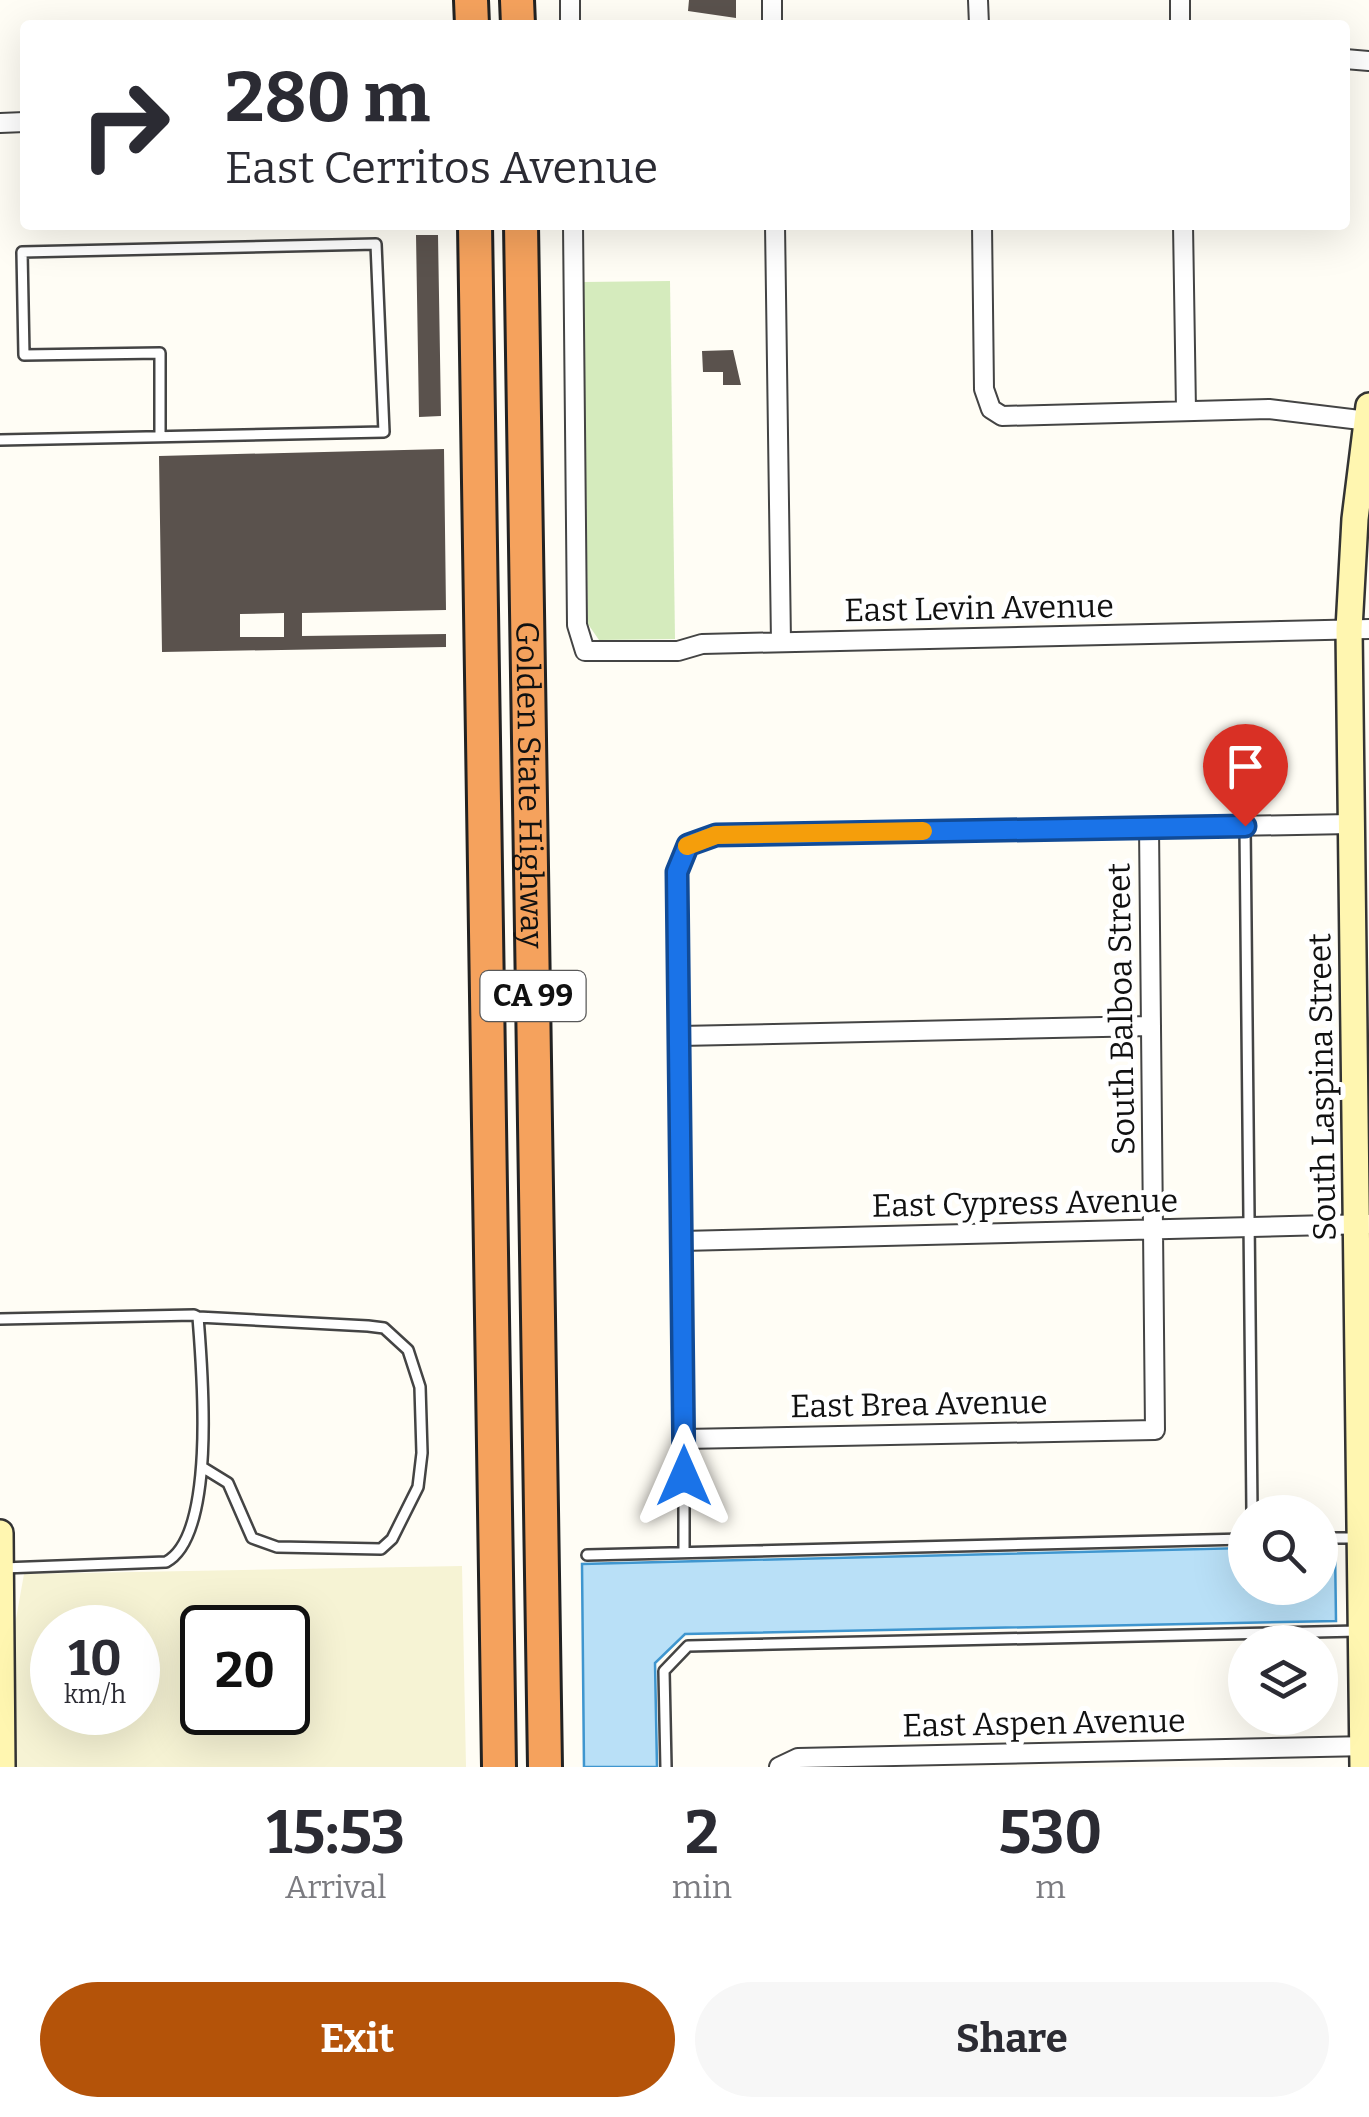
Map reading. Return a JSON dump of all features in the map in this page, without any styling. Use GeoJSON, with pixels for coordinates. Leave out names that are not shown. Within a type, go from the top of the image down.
{"type":"FeatureCollection","features":[{"type":"Feature","properties":{"kind":"highway","name":"Golden State Highway"},"geometry":{"type":"LineString","coordinates":[[475,230],[499,1767]]}},
{"type":"Feature","properties":{"kind":"highway","name":"Golden State Highway"},"geometry":{"type":"LineString","coordinates":[[521,230],[545,1767]]}},
{"type":"Feature","properties":{"kind":"street","name":"East Levin Avenue"},"geometry":{"type":"LineString","coordinates":[[572,230],[577,625],[580,644],[592,654],[781,642],[1359,629]]}},
{"type":"Feature","properties":{"kind":"street"},"geometry":{"type":"LineString","coordinates":[[775,230],[781,642]]}},
{"type":"Feature","properties":{"kind":"street"},"geometry":{"type":"LineString","coordinates":[[982,230],[984,389],[991,409],[1017,417],[1186,410],[1299,410],[1368,416]]}},
{"type":"Feature","properties":{"kind":"street"},"geometry":{"type":"LineString","coordinates":[[1184,230],[1186,410]]}},
{"type":"Feature","properties":{"kind":"street","name":"South Laspina Street"},"geometry":{"type":"LineString","coordinates":[[1365,1753],[1360,1619],[1362,1058],[1352,824],[1359,629],[1355,518],[1368,416]]}},
{"type":"Feature","properties":{"kind":"street"},"geometry":{"type":"LineString","coordinates":[[684,1438],[677,872],[688,845],[716,835],[1352,824]]}},
{"type":"Feature","properties":{"kind":"street","name":"South Balboa Street"},"geometry":{"type":"LineString","coordinates":[[1149,827],[1155,1430]]}},
{"type":"Feature","properties":{"kind":"street"},"geometry":{"type":"LineString","coordinates":[[680,1036],[1151,1026]]}},
{"type":"Feature","properties":{"kind":"street","name":"East Cypress Avenue"},"geometry":{"type":"LineString","coordinates":[[682,1241],[1363,1224]]}},
{"type":"Feature","properties":{"kind":"street","name":"East Brea Avenue"},"geometry":{"type":"LineString","coordinates":[[684,1438],[1155,1430]]}},
{"type":"Feature","properties":{"kind":"street"},"geometry":{"type":"LineString","coordinates":[[0,1533],[1,1748]]}},
{"type":"Feature","properties":{"kind":"street","name":"East Aspen Avenue"},"geometry":{"type":"LineString","coordinates":[[780,1766],[798,1758],[1155,1759],[1365,1753]]}},
{"type":"Feature","properties":{"kind":"lane"},"geometry":{"type":"LineString","coordinates":[[0,440],[384,432],[376,244],[22,252],[24,355],[160,353],[160,434]]}},
{"type":"Feature","properties":{"kind":"lane"},"geometry":{"type":"LineString","coordinates":[[1245,826],[1252,1495]]}},
{"type":"Feature","properties":{"kind":"lane"},"geometry":{"type":"LineString","coordinates":[[0,1568],[166,1562],[174,1558],[188,1534],[202,1467],[206,1413],[198,1317]]}},
{"type":"Feature","properties":{"kind":"lane"},"geometry":{"type":"LineString","coordinates":[[0,1319],[198,1317],[384,1328],[408,1350],[420,1388],[422,1454],[418,1487],[392,1538],[381,1550],[277,1547],[252,1538],[228,1483],[202,1467]]}},
{"type":"Feature","properties":{"kind":"lane"},"geometry":{"type":"LineString","coordinates":[[684,1438],[684,1552]]}},
{"type":"Feature","properties":{"kind":"lane"},"geometry":{"type":"LineString","coordinates":[[587,1556],[1228,1540]]}},
{"type":"Feature","properties":{"kind":"lane"},"geometry":{"type":"LineString","coordinates":[[1338,1541],[1363,1546]]}},
{"type":"Feature","properties":{"kind":"lane"},"geometry":{"type":"LineString","coordinates":[[666,1767],[664,1670],[688,1646],[1360,1619]]}},
{"type":"Feature","properties":{"kind":"shaded area"},"geometry":{"type":"Polygon","coordinates":[[[462,1566],[466,1767],[14,1767],[14,1630],[24,1574],[462,1566]]]}},
{"type":"Feature","properties":{"kind":"green space"},"geometry":{"type":"Polygon","coordinates":[[[670,281],[675,639],[599,640],[588,624],[583,282],[670,281]]]}},
{"type":"Feature","properties":{"kind":"water"},"geometry":{"type":"Polygon","coordinates":[[[1228,1548],[1228,1605],[1336,1605],[1336,1621],[685,1634],[655,1663],[657,1767],[584,1767],[582,1564],[1228,1548]]]}},
{"type":"Feature","properties":{"kind":"building"},"geometry":{"type":"Polygon","coordinates":[[[689,0],[736,0],[736,18],[688,11],[689,0]]]}},
{"type":"Feature","properties":{"kind":"building"},"geometry":{"type":"Polygon","coordinates":[[[416,235],[438,235],[441,416],[419,417],[416,235]]]}},
{"type":"Feature","properties":{"kind":"building"},"geometry":{"type":"Polygon","coordinates":[[[733,350],[741,385],[723,385],[723,372],[703,372],[702,351],[733,350]]]}},
{"type":"Feature","properties":{"kind":"building"},"geometry":{"type":"Polygon","coordinates":[[[444,449],[446,610],[302,613],[302,636],[446,634],[446,647],[162,652],[159,456],[444,449]],[[284,613],[240,614],[240,637],[284,637],[284,613]]]}},
{"type":"Feature","properties":{"kind":"slow traffic"},"geometry":{"type":"LineString","coordinates":[[687,846],[698,838],[716,835],[923,831]]}},
{"type":"Feature","properties":{"kind":"route"},"geometry":{"type":"LineString","coordinates":[[684,1476],[677,872],[688,845],[698,838],[716,835],[1245,826]]}}]}
